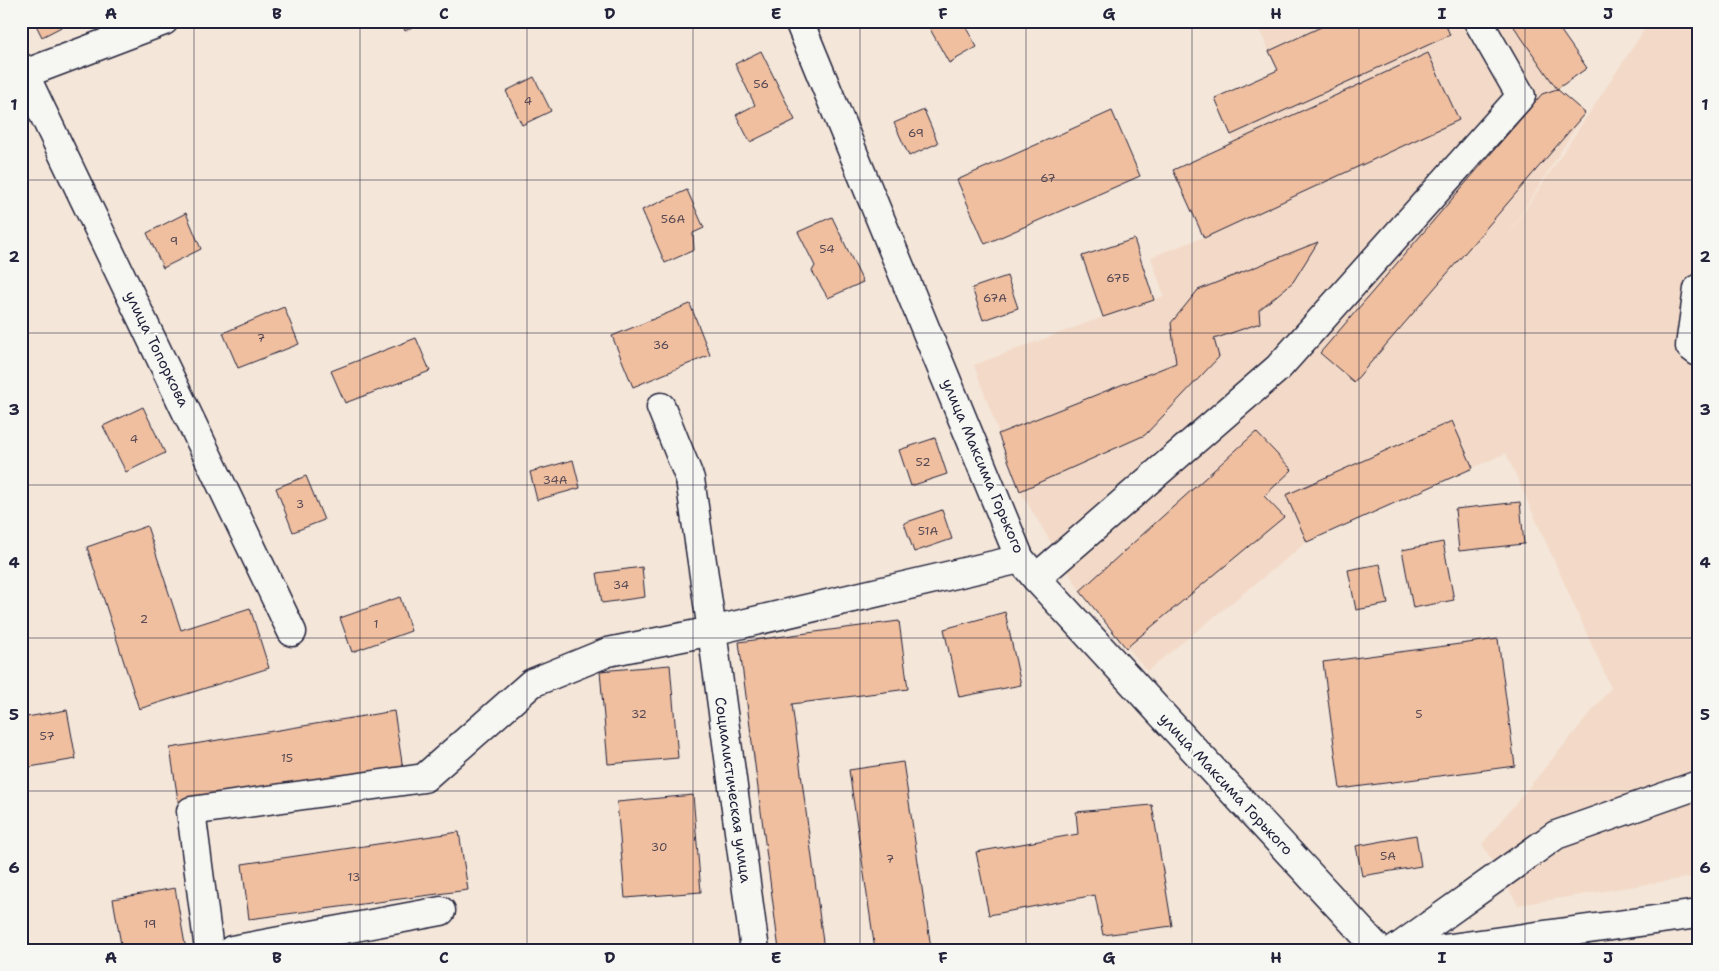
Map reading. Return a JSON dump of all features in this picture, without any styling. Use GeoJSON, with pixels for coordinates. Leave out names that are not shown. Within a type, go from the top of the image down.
{"type":"FeatureCollection","features":[{"type":"Feature","properties":{"kind":"street"},"geometry":{"type":"LineString","coordinates":[[23,70],[164,21]]}},
{"type":"Feature","properties":{"kind":"street","name":"улица Максима Горького"},"geometry":{"type":"LineString","coordinates":[[799,21],[1028,568],[1380,950]]}},
{"type":"Feature","properties":{"kind":"street"},"geometry":{"type":"LineString","coordinates":[[209,950],[190,811],[424,778],[532,683],[608,652],[1028,568],[1278,368],[1521,96],[1478,21]]}},
{"type":"Feature","properties":{"kind":"street","name":"улица Топоркова"},"geometry":{"type":"LineString","coordinates":[[23,70],[292,632]]}},
{"type":"Feature","properties":{"kind":"street"},"geometry":{"type":"LineString","coordinates":[[1698,289],[1690,346],[1698,352]]}},
{"type":"Feature","properties":{"kind":"street","name":"Социалистическая улица"},"geometry":{"type":"LineString","coordinates":[[661,407],[690,479],[755,950]]}},
{"type":"Feature","properties":{"kind":"street"},"geometry":{"type":"LineString","coordinates":[[1396,950],[1556,835],[1698,785]]}},
{"type":"Feature","properties":{"kind":"street"},"geometry":{"type":"LineString","coordinates":[[232,950],[441,911]]}},
{"type":"Feature","properties":{"kind":"street"},"geometry":{"type":"LineString","coordinates":[[1436,950],[1698,914]]}},
{"type":"Feature","properties":{"kind":"shaded area"},"geometry":{"type":"Polygon","coordinates":[[[1255,21],[1554,21],[1587,68],[1558,89],[1585,113],[1507,237],[1650,21],[1698,21],[1698,876],[1518,905],[1482,844],[1611,688],[1506,453],[1307,542],[1147,671],[1080,591],[1020,491],[974,365],[1164,296],[1151,257],[1204,237],[1173,170],[1234,142],[1215,98],[1278,70],[1255,21]]]}},
{"type":"Feature","properties":{"kind":"building"},"geometry":{"type":"Polygon","coordinates":[[[34,21],[73,21],[42,37],[34,21]]]}},
{"type":"Feature","properties":{"kind":"building"},"geometry":{"type":"Polygon","coordinates":[[[401,21],[424,21],[405,31],[401,21]]]}},
{"type":"Feature","properties":{"kind":"building"},"geometry":{"type":"Polygon","coordinates":[[[944,21],[962,21],[977,47],[949,63],[930,29],[944,21]]]}},
{"type":"Feature","properties":{"kind":"building"},"geometry":{"type":"Polygon","coordinates":[[[1334,21],[1444,21],[1450,35],[1231,135],[1215,98],[1278,70],[1269,51],[1334,21]]]}},
{"type":"Feature","properties":{"kind":"building"},"geometry":{"type":"Polygon","coordinates":[[[1510,21],[1554,21],[1587,68],[1557,89],[1510,21]]]}},
{"type":"Feature","properties":{"kind":"building"},"geometry":{"type":"Polygon","coordinates":[[[761,51],[795,120],[750,142],[736,115],[755,105],[735,64],[761,51]]]}},
{"type":"Feature","properties":{"kind":"building"},"geometry":{"type":"Polygon","coordinates":[[[1428,53],[1459,120],[1204,238],[1173,170],[1428,53]]]}},
{"type":"Feature","properties":{"kind":"building"},"geometry":{"type":"Polygon","coordinates":[[[534,77],[551,111],[522,125],[506,91],[534,77]]]}},
{"type":"Feature","properties":{"kind":"building"},"geometry":{"type":"Polygon","coordinates":[[[1557,89],[1585,113],[1354,382],[1320,353],[1542,94],[1557,89]]]}},
{"type":"Feature","properties":{"kind":"building"},"geometry":{"type":"Polygon","coordinates":[[[924,110],[938,143],[909,156],[894,123],[924,110]]]}},
{"type":"Feature","properties":{"kind":"building"},"geometry":{"type":"Polygon","coordinates":[[[1112,111],[1140,176],[985,244],[957,180],[1112,111]]]}},
{"type":"Feature","properties":{"kind":"building"},"geometry":{"type":"Polygon","coordinates":[[[687,190],[704,228],[693,233],[694,250],[665,263],[642,210],[687,190]]]}},
{"type":"Feature","properties":{"kind":"building"},"geometry":{"type":"Polygon","coordinates":[[[186,213],[201,249],[163,268],[147,233],[186,213]]]}},
{"type":"Feature","properties":{"kind":"building"},"geometry":{"type":"Polygon","coordinates":[[[832,217],[863,282],[828,298],[812,271],[815,266],[798,232],[832,217]]]}},
{"type":"Feature","properties":{"kind":"building"},"geometry":{"type":"Polygon","coordinates":[[[1134,239],[1154,300],[1103,317],[1082,256],[1134,239]]]}},
{"type":"Feature","properties":{"kind":"building"},"geometry":{"type":"Polygon","coordinates":[[[1318,242],[1293,282],[1259,310],[1260,323],[1214,339],[1219,357],[1145,435],[1020,491],[998,434],[1176,363],[1171,323],[1198,290],[1318,242]]]}},
{"type":"Feature","properties":{"kind":"building"},"geometry":{"type":"Polygon","coordinates":[[[1007,276],[1018,308],[983,320],[972,288],[1007,276]]]}},
{"type":"Feature","properties":{"kind":"building"},"geometry":{"type":"Polygon","coordinates":[[[690,304],[710,355],[633,387],[612,336],[690,304]]]}},
{"type":"Feature","properties":{"kind":"building"},"geometry":{"type":"Polygon","coordinates":[[[284,307],[299,344],[238,368],[223,333],[284,307]]]}},
{"type":"Feature","properties":{"kind":"building"},"geometry":{"type":"Polygon","coordinates":[[[416,338],[430,371],[345,403],[331,371],[416,338]]]}},
{"type":"Feature","properties":{"kind":"building"},"geometry":{"type":"Polygon","coordinates":[[[143,407],[165,453],[126,472],[103,426],[143,407]]]}},
{"type":"Feature","properties":{"kind":"building"},"geometry":{"type":"Polygon","coordinates":[[[1452,421],[1473,468],[1307,542],[1286,495],[1452,421]]]}},
{"type":"Feature","properties":{"kind":"building"},"geometry":{"type":"Polygon","coordinates":[[[1256,432],[1292,470],[1264,496],[1284,517],[1126,648],[1080,591],[1256,432]]]}},
{"type":"Feature","properties":{"kind":"building"},"geometry":{"type":"Polygon","coordinates":[[[935,438],[947,474],[911,486],[899,450],[935,438]]]}},
{"type":"Feature","properties":{"kind":"building"},"geometry":{"type":"Polygon","coordinates":[[[573,460],[580,488],[537,500],[530,472],[573,460]]]}},
{"type":"Feature","properties":{"kind":"building"},"geometry":{"type":"Polygon","coordinates":[[[306,476],[324,520],[293,532],[276,488],[306,476]]]}},
{"type":"Feature","properties":{"kind":"building"},"geometry":{"type":"Polygon","coordinates":[[[1520,502],[1524,544],[1459,551],[1455,509],[1520,502]]]}},
{"type":"Feature","properties":{"kind":"building"},"geometry":{"type":"Polygon","coordinates":[[[942,510],[952,539],[914,552],[904,523],[942,510]]]}},
{"type":"Feature","properties":{"kind":"building"},"geometry":{"type":"Polygon","coordinates":[[[147,526],[181,630],[250,608],[269,668],[139,709],[87,547],[147,526]]]}},
{"type":"Feature","properties":{"kind":"building"},"geometry":{"type":"Polygon","coordinates":[[[1443,542],[1454,600],[1413,608],[1402,550],[1443,542]]]}},
{"type":"Feature","properties":{"kind":"building"},"geometry":{"type":"Polygon","coordinates":[[[1380,564],[1388,604],[1356,610],[1348,570],[1380,564]]]}},
{"type":"Feature","properties":{"kind":"building"},"geometry":{"type":"Polygon","coordinates":[[[642,567],[645,597],[602,603],[597,573],[642,567]]]}},
{"type":"Feature","properties":{"kind":"building"},"geometry":{"type":"Polygon","coordinates":[[[400,597],[411,631],[352,652],[340,618],[400,597]]]}},
{"type":"Feature","properties":{"kind":"building"},"geometry":{"type":"Polygon","coordinates":[[[1005,612],[1021,685],[959,697],[944,629],[1005,612]]]}},
{"type":"Feature","properties":{"kind":"building"},"geometry":{"type":"Polygon","coordinates":[[[899,621],[908,689],[792,704],[824,950],[779,950],[739,642],[899,621]]]}},
{"type":"Feature","properties":{"kind":"building"},"geometry":{"type":"Polygon","coordinates":[[[1498,639],[1515,766],[1340,789],[1323,662],[1498,639]]]}},
{"type":"Feature","properties":{"kind":"building"},"geometry":{"type":"Polygon","coordinates":[[[670,665],[678,758],[608,764],[600,671],[670,665]]]}},
{"type":"Feature","properties":{"kind":"building"},"geometry":{"type":"Polygon","coordinates":[[[67,710],[76,759],[24,768],[21,754],[21,718],[67,710]]]}},
{"type":"Feature","properties":{"kind":"building"},"geometry":{"type":"Polygon","coordinates":[[[394,711],[403,769],[179,807],[170,748],[394,711]]]}},
{"type":"Feature","properties":{"kind":"building"},"geometry":{"type":"Polygon","coordinates":[[[903,762],[931,948],[875,950],[849,770],[903,762]]]}},
{"type":"Feature","properties":{"kind":"building"},"geometry":{"type":"Polygon","coordinates":[[[693,795],[701,892],[625,898],[617,802],[693,795]]]}},
{"type":"Feature","properties":{"kind":"building"},"geometry":{"type":"Polygon","coordinates":[[[1152,805],[1172,926],[1103,935],[1095,895],[989,915],[976,852],[1078,834],[1076,812],[1152,805]]]}},
{"type":"Feature","properties":{"kind":"building"},"geometry":{"type":"Polygon","coordinates":[[[459,832],[468,890],[249,919],[242,864],[459,832]]]}},
{"type":"Feature","properties":{"kind":"building"},"geometry":{"type":"Polygon","coordinates":[[[1416,835],[1421,866],[1362,876],[1356,846],[1416,835]]]}},
{"type":"Feature","properties":{"kind":"building"},"geometry":{"type":"Polygon","coordinates":[[[175,888],[186,950],[122,950],[113,899],[175,888]]]}}]}
